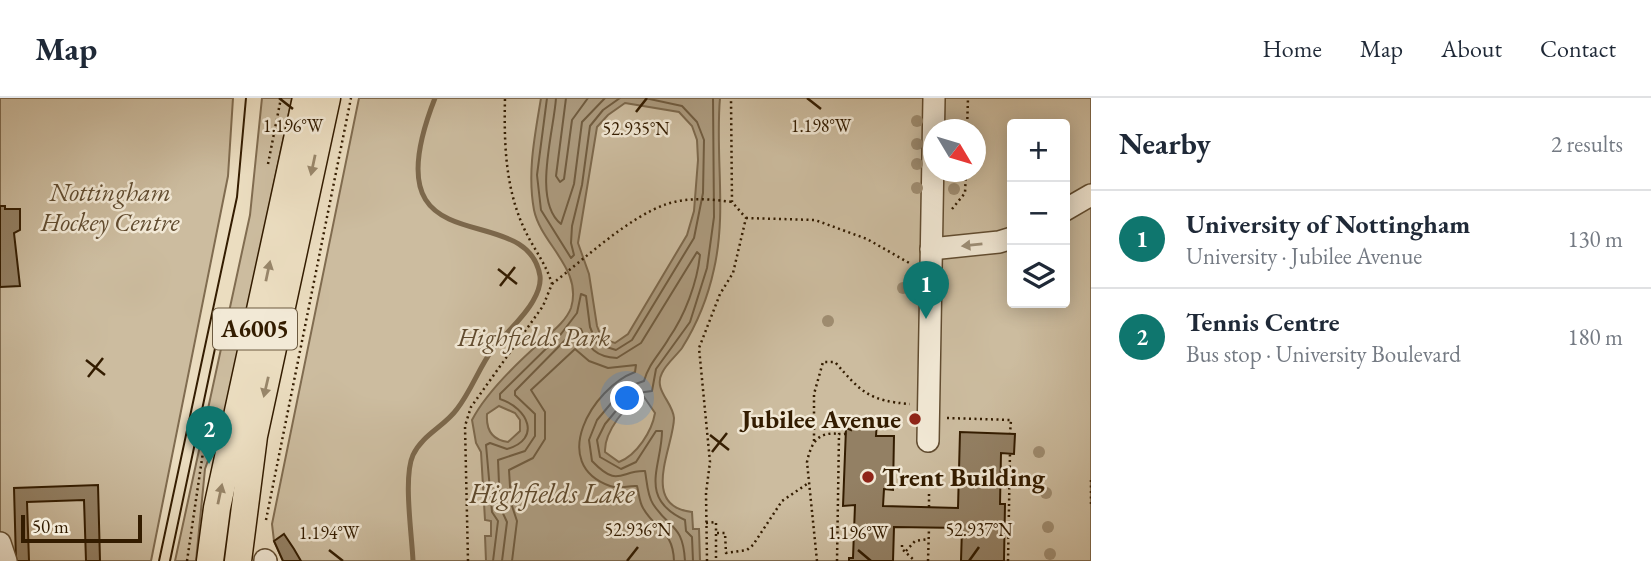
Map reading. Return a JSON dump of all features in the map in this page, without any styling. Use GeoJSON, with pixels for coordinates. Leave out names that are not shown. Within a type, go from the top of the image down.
{"type":"FeatureCollection","features":[{"type":"Feature","properties":{"kind":"main road","name":"A6005"},"geometry":{"type":"LineString","coordinates":[[210,561],[220,495],[306,98]]}},
{"type":"Feature","properties":{"kind":"main road","name":"A6005"},"geometry":{"type":"LineString","coordinates":[[238,561],[254,436],[327,98]]}},
{"type":"Feature","properties":{"kind":"street"},"geometry":{"type":"LineString","coordinates":[[928,442],[934,98]]}},
{"type":"Feature","properties":{"kind":"street"},"geometry":{"type":"LineString","coordinates":[[1070,207],[1091,195]]}},
{"type":"Feature","properties":{"kind":"street"},"geometry":{"type":"LineString","coordinates":[[931,249],[999,243],[1007,240]]}},
{"type":"Feature","properties":{"kind":"street"},"geometry":{"type":"LineString","coordinates":[[0,543],[6,561]]}},
{"type":"Feature","properties":{"kind":"path"},"geometry":{"type":"LineString","coordinates":[[265,526],[351,98]]}},
{"type":"Feature","properties":{"kind":"path"},"geometry":{"type":"LineString","coordinates":[[505,98],[504,151],[514,195],[523,226],[541,256],[552,285]]}},
{"type":"Feature","properties":{"kind":"path"},"geometry":{"type":"LineString","coordinates":[[731,98],[732,202]]}},
{"type":"Feature","properties":{"kind":"path"},"geometry":{"type":"LineString","coordinates":[[967,119],[968,98]]}},
{"type":"Feature","properties":{"kind":"path"},"geometry":{"type":"LineString","coordinates":[[931,223],[956,206],[965,193],[966,182]]}},
{"type":"Feature","properties":{"kind":"path"},"geometry":{"type":"LineString","coordinates":[[468,561],[465,426],[471,407],[543,306],[552,285],[586,257],[666,204],[692,199],[721,200],[732,202],[746,218],[816,220],[867,239],[931,275]]}},
{"type":"Feature","properties":{"kind":"path"},"geometry":{"type":"LineString","coordinates":[[707,561],[706,523],[710,461],[708,419],[700,382],[699,348],[720,294],[733,273],[746,218]]}},
{"type":"Feature","properties":{"kind":"path"},"geometry":{"type":"LineString","coordinates":[[817,561],[817,533],[807,462],[814,441],[814,394],[823,362],[835,362],[859,389],[870,397],[928,411],[1010,420],[1010,434]]}},
{"type":"Feature","properties":{"kind":"path"},"geometry":{"type":"LineString","coordinates":[[814,441],[823,434],[845,434],[846,426]]}},
{"type":"Feature","properties":{"kind":"path"},"geometry":{"type":"LineString","coordinates":[[837,561],[839,433]]}},
{"type":"Feature","properties":{"kind":"path"},"geometry":{"type":"LineString","coordinates":[[1008,561],[1010,453]]}},
{"type":"Feature","properties":{"kind":"path"},"geometry":{"type":"LineString","coordinates":[[1091,480],[1091,505]]}},
{"type":"Feature","properties":{"kind":"path"},"geometry":{"type":"LineString","coordinates":[[717,533],[725,533],[726,553],[747,550],[782,500],[808,484]]}},
{"type":"Feature","properties":{"kind":"path"},"geometry":{"type":"LineString","coordinates":[[929,494],[929,507]]}},
{"type":"Feature","properties":{"kind":"path"},"geometry":{"type":"LineString","coordinates":[[706,523],[716,523],[716,561]]}},
{"type":"Feature","properties":{"kind":"path"},"geometry":{"type":"LineString","coordinates":[[928,561],[929,528]]}},
{"type":"Feature","properties":{"kind":"path"},"geometry":{"type":"LineString","coordinates":[[906,551],[915,541],[929,539]]}},
{"type":"Feature","properties":{"kind":"path"},"geometry":{"type":"LineString","coordinates":[[902,545],[915,561]]}},
{"type":"Feature","properties":{"kind":"green space","name":"Nottingham Hockey Centre"},"geometry":{"type":"Polygon","coordinates":[[[0,98],[233,98],[228,176],[151,561],[0,561],[0,98]]]}},
{"type":"Feature","properties":{"kind":"green space"},"geometry":{"type":"Polygon","coordinates":[[[262,98],[292,98],[227,407],[205,469],[196,561],[175,561],[250,215],[262,98]]]}},
{"type":"Feature","properties":{"kind":"green space","name":"Highfields Park"},"geometry":{"type":"Polygon","coordinates":[[[359,98],[1091,98],[1091,561],[283,561],[274,541],[272,524],[359,98]]]}},
{"type":"Feature","properties":{"kind":"water","name":"Highfields Lake"},"geometry":{"type":"Polygon","coordinates":[[[541,98],[720,98],[720,226],[714,269],[705,300],[692,329],[660,379],[674,418],[663,473],[663,487],[667,499],[676,507],[692,512],[693,529],[699,529],[700,561],[486,561],[485,536],[491,536],[491,521],[485,520],[481,452],[476,443],[472,420],[504,377],[563,321],[571,308],[573,294],[566,269],[544,234],[534,210],[532,168],[541,98]],[[625,103],[597,127],[578,243],[589,274],[597,326],[602,339],[615,343],[628,334],[687,235],[694,211],[698,160],[697,140],[692,126],[679,112],[625,103]],[[644,397],[617,419],[608,436],[605,452],[619,462],[638,448],[653,420],[655,413],[644,397]],[[499,406],[487,414],[489,429],[498,439],[508,442],[520,431],[520,420],[515,413],[499,406]]]}},
{"type":"Feature","properties":{"kind":"building"},"geometry":{"type":"Polygon","coordinates":[[[0,206],[5,206],[5,209],[20,209],[20,230],[14,233],[20,286],[0,287],[0,206]]]}},
{"type":"Feature","properties":{"kind":"building","name":"Trent Building"},"geometry":{"type":"Polygon","coordinates":[[[853,418],[877,421],[876,436],[894,436],[893,490],[884,489],[883,506],[958,508],[960,432],[1015,434],[1014,454],[1001,453],[1000,504],[1005,504],[1004,561],[961,561],[962,528],[894,527],[893,561],[849,561],[849,558],[853,558],[855,505],[843,506],[846,428],[851,430],[853,418]]]}},
{"type":"Feature","properties":{"kind":"building"},"geometry":{"type":"Polygon","coordinates":[[[98,485],[100,561],[86,561],[84,500],[27,502],[29,561],[16,561],[14,488],[98,485]]]}},
{"type":"Feature","properties":{"kind":"building"},"geometry":{"type":"Polygon","coordinates":[[[284,534],[301,561],[283,561],[274,541],[284,534]]]}},
{"type":"Feature","properties":{"kind":"waterway"},"geometry":{"type":"LineString","coordinates":[[413,561],[408,491],[413,455],[422,442],[457,409],[492,350],[529,308],[540,279],[529,252],[508,239],[457,222],[434,210],[420,188],[419,153],[435,98]]}},
{"type":"Feature","properties":{"kind":"tram line"},"geometry":{"type":"LineString","coordinates":[[159,561],[237,197],[246,98]]}},
{"type":"Feature","properties":{"kind":"tram line"},"geometry":{"type":"LineString","coordinates":[[170,561],[217,339]]}},
{"type":"Feature","properties":{"kind":"place","name":"University of Nottingham"},"geometry":{"type":"Point","coordinates":[926,319]}},
{"type":"Feature","properties":{"kind":"place","name":"Jubilee Avenue"},"geometry":{"type":"Point","coordinates":[915,419]}},
{"type":"Feature","properties":{"kind":"place","name":"Tennis Centre"},"geometry":{"type":"Point","coordinates":[209,464]}},
{"type":"Feature","properties":{"kind":"place","name":"Trent Building"},"geometry":{"type":"Point","coordinates":[868,477]}}]}
